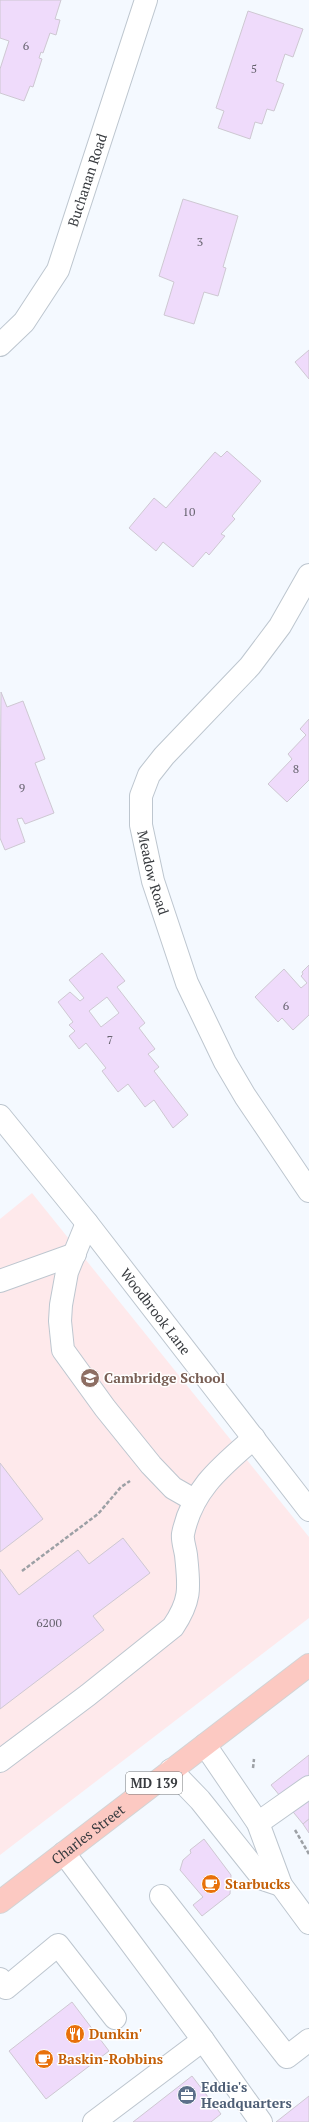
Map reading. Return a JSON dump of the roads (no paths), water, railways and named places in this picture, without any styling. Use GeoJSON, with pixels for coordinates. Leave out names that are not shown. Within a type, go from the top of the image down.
{"type":"FeatureCollection","features":[{"type":"Feature","properties":{"kind":"main road","name":"Charles Street"},"geometry":{"type":"LineString","coordinates":[[0,1902],[309,1665]]}},
{"type":"Feature","properties":{"kind":"street","name":"Buchanan Road"},"geometry":{"type":"LineString","coordinates":[[0,345],[24,322],[58,270],[146,0]]}},
{"type":"Feature","properties":{"kind":"street","name":"Meadow Road"},"geometry":{"type":"LineString","coordinates":[[309,575],[276,632],[250,666],[164,756],[149,775],[141,796],[141,825],[153,881],[187,984],[233,1075],[309,1191]]}},
{"type":"Feature","properties":{"kind":"street","name":"Woodbrook Lane"},"geometry":{"type":"LineString","coordinates":[[0,1116],[87,1223],[309,1510]]}},
{"type":"Feature","properties":{"kind":"street"},"geometry":{"type":"LineString","coordinates":[[87,1223],[67,1272],[61,1305],[60,1321],[63,1350],[104,1408],[151,1465],[173,1488],[194,1500]]}},
{"type":"Feature","properties":{"kind":"street"},"geometry":{"type":"LineString","coordinates":[[0,1281],[75,1254]]}},
{"type":"Feature","properties":{"kind":"street"},"geometry":{"type":"LineString","coordinates":[[0,1762],[88,1695],[173,1627],[183,1612],[190,1588],[183,1535],[194,1500],[214,1473],[254,1438]]}},
{"type":"Feature","properties":{"kind":"street"},"geometry":{"type":"LineString","coordinates":[[205,1745],[258,1824],[281,1885],[309,1924]]}},
{"type":"Feature","properties":{"kind":"street"},"geometry":{"type":"LineString","coordinates":[[171,1770],[200,1800],[263,1879],[281,1885]]}},
{"type":"Feature","properties":{"kind":"street"},"geometry":{"type":"LineString","coordinates":[[258,1824],[309,1786]]}},
{"type":"Feature","properties":{"kind":"street"},"geometry":{"type":"LineString","coordinates":[[64,1853],[203,2040],[261,2122]]}},
{"type":"Feature","properties":{"kind":"street"},"geometry":{"type":"LineString","coordinates":[[161,1896],[287,2057],[309,2040]]}},
{"type":"Feature","properties":{"kind":"street"},"geometry":{"type":"LineString","coordinates":[[0,1980],[6,1988],[58,1945],[116,2018]]}},
{"type":"Feature","properties":{"kind":"street"},"geometry":{"type":"LineString","coordinates":[[94,2122],[203,2040]]}},
{"type":"Feature","properties":{"kind":"place","name":"Cambridge School"},"geometry":{"type":"Point","coordinates":[90,1378]}},
{"type":"Feature","properties":{"kind":"place","name":"Starbucks"},"geometry":{"type":"Point","coordinates":[211,1884]}},
{"type":"Feature","properties":{"kind":"place","name":"Dunkin'"},"geometry":{"type":"Point","coordinates":[75,2034]}},
{"type":"Feature","properties":{"kind":"place","name":"Baskin-Robbins"},"geometry":{"type":"Point","coordinates":[44,2059]}},
{"type":"Feature","properties":{"kind":"place","name":"Eddie's Headquarters"},"geometry":{"type":"Point","coordinates":[187,2095]}}]}
